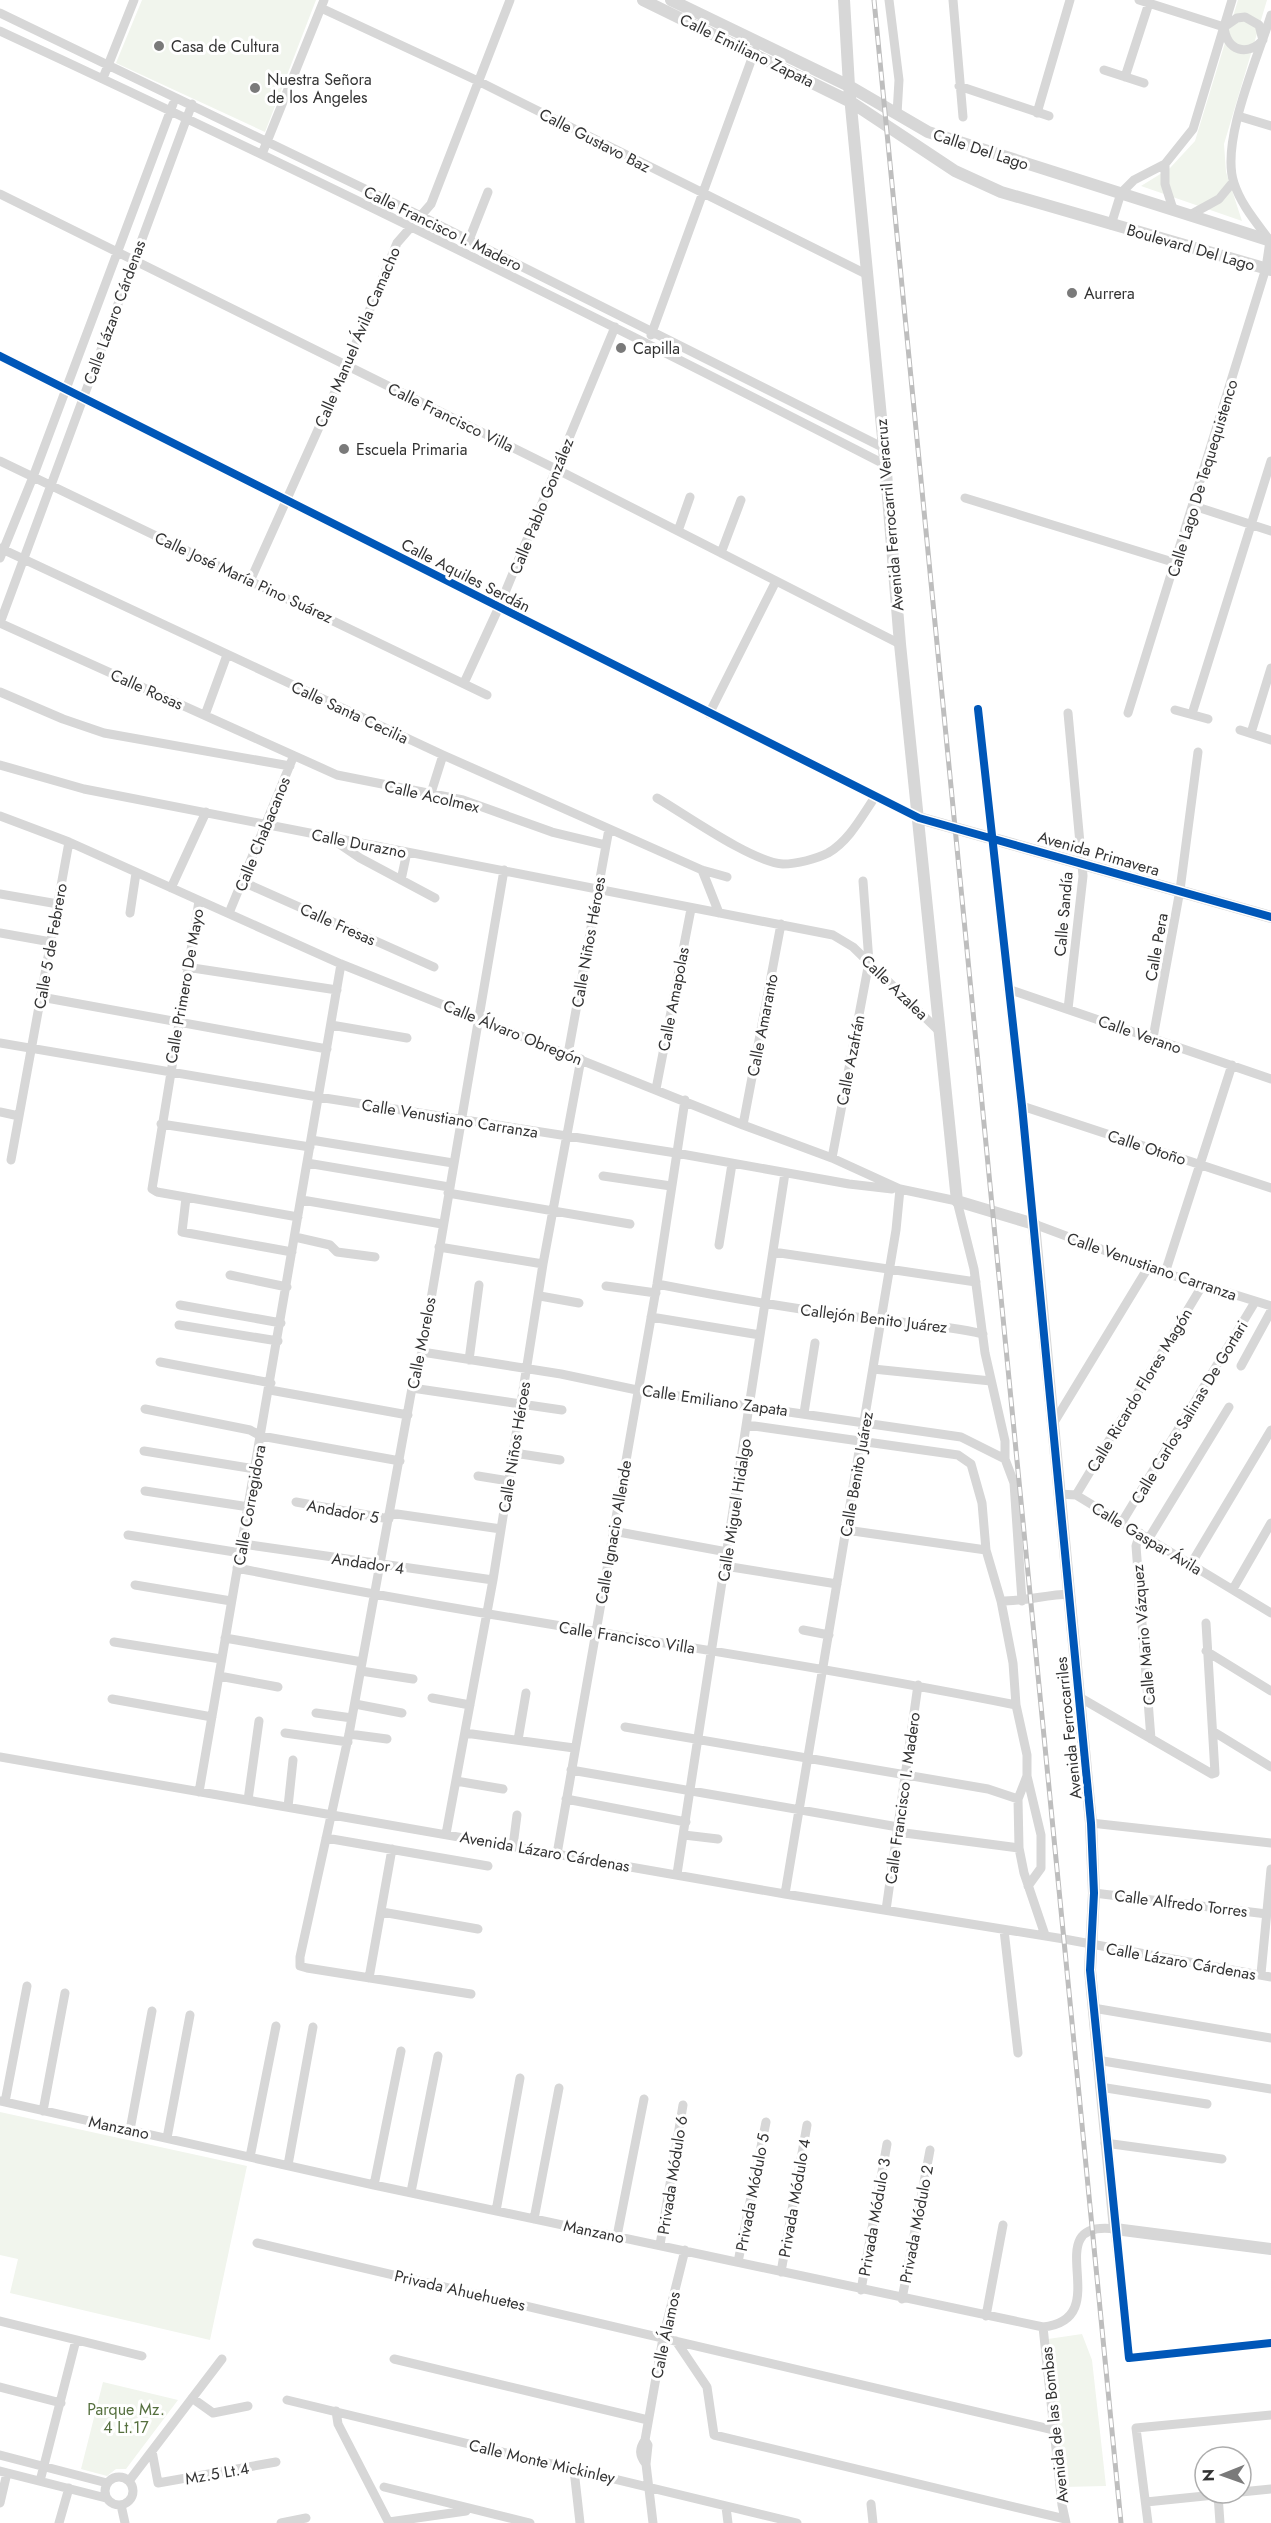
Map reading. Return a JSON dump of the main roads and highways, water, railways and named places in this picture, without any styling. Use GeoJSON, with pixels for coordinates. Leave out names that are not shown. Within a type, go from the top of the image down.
{"type":"FeatureCollection","features":[{"type":"Feature","properties":{"kind":"railway"},"geometry":{"type":"LineString","coordinates":[[874,0],[1121,2523]]}},
{"type":"Feature","properties":{"kind":"place","name":"Casa de Cultura"},"geometry":{"type":"Point","coordinates":[159,46]}},
{"type":"Feature","properties":{"kind":"place","name":"Nuestra Señora de los Angeles"},"geometry":{"type":"Point","coordinates":[255,88]}},
{"type":"Feature","properties":{"kind":"place","name":"Aurrera"},"geometry":{"type":"Point","coordinates":[1072,293]}},
{"type":"Feature","properties":{"kind":"place","name":"Capilla"},"geometry":{"type":"Point","coordinates":[621,348]}},
{"type":"Feature","properties":{"kind":"place","name":"Escuela Primaria"},"geometry":{"type":"Point","coordinates":[344,449]}},
{"type":"Feature","properties":{"kind":"park label","name":"Parque Mz. 4 Lt.17"},"geometry":{"type":"Point","coordinates":[126,2418]}}]}
